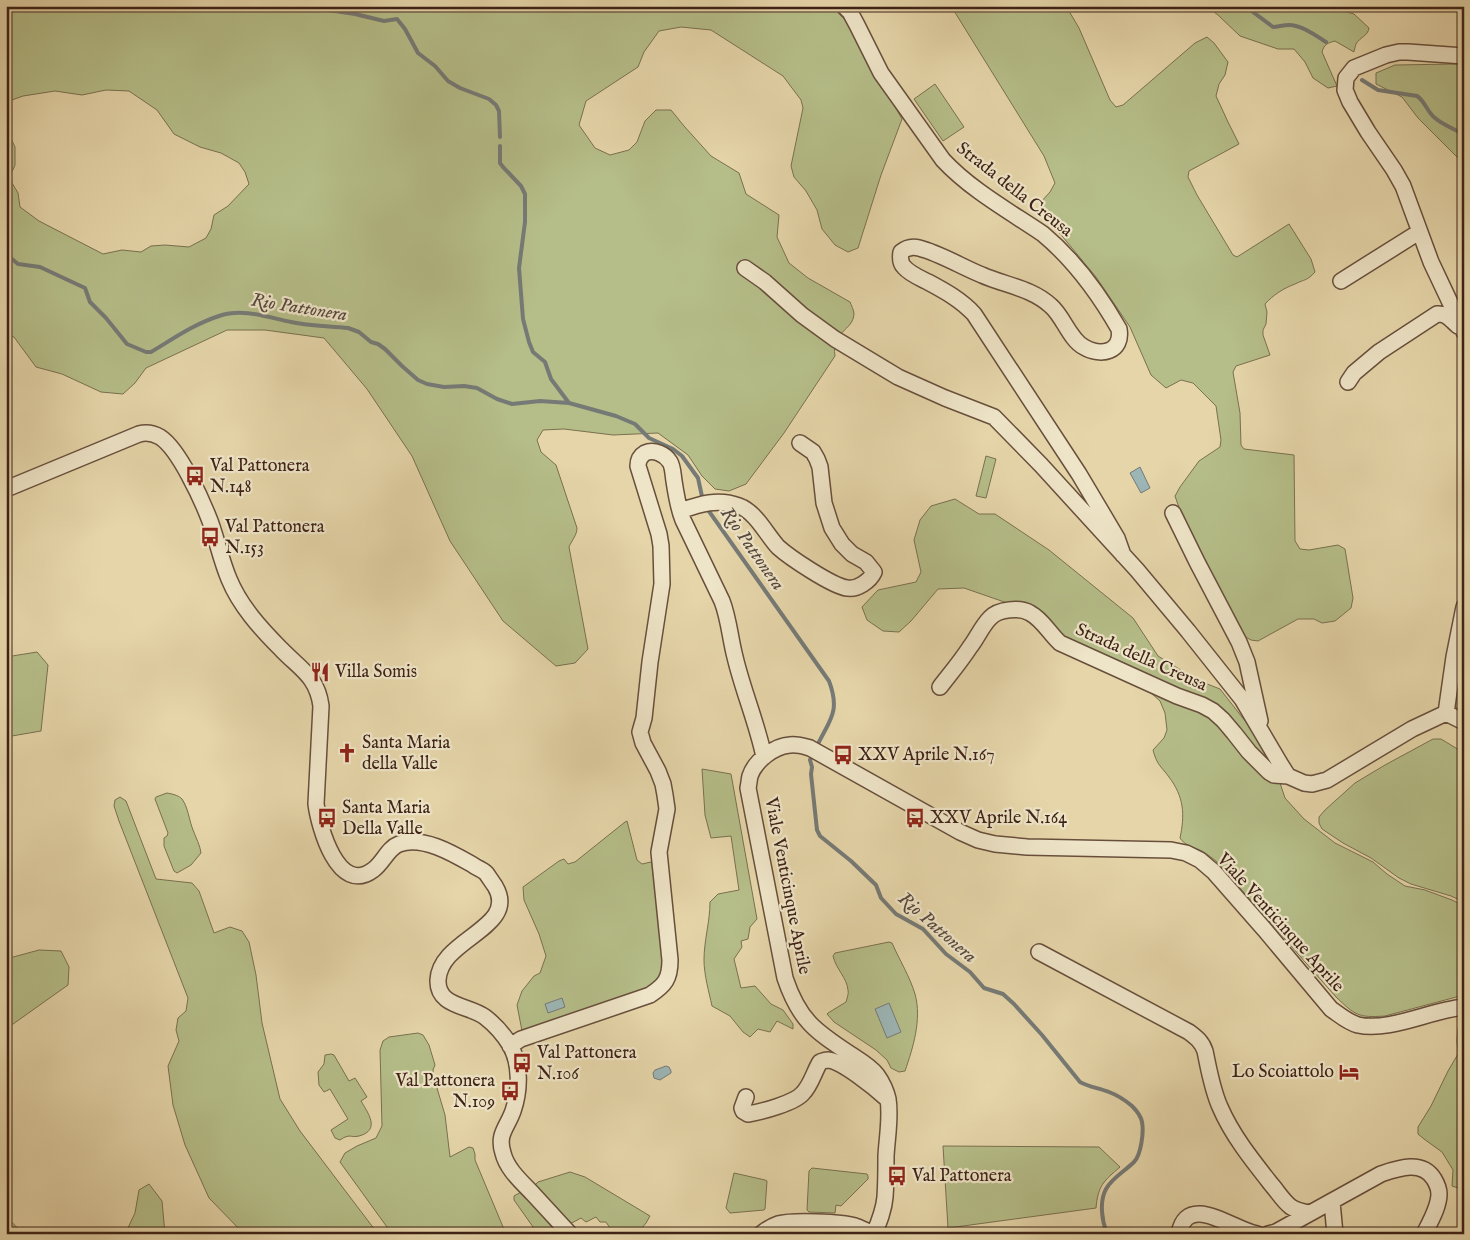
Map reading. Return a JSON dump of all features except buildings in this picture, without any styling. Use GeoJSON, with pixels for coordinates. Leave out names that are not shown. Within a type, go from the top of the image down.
{"type":"FeatureCollection","features":[{"type":"Feature","properties":{"kind":"street","name":"Strada della Creusa"},"geometry":{"type":"LineString","coordinates":[[844,6],[850,12],[882,73],[943,160],[978,190],[1044,234],[1077,268],[1119,329],[1120,337],[1116,347],[1100,352],[1092,351],[1082,346],[1074,338],[1059,315],[1041,298],[918,248],[905,249],[901,252],[902,266],[911,273],[950,294],[974,314],[1078,474],[1117,538],[1123,555]]}},
{"type":"Feature","properties":{"kind":"street"},"geometry":{"type":"LineString","coordinates":[[1463,331],[1431,262],[1403,186],[1368,132],[1345,90],[1346,78],[1354,68],[1377,57],[1399,52],[1433,52],[1464,56]]}},
{"type":"Feature","properties":{"kind":"street"},"geometry":{"type":"LineString","coordinates":[[1341,281],[1419,232]]}},
{"type":"Feature","properties":{"kind":"street","name":"Strada della Creusa"},"geometry":{"type":"LineString","coordinates":[[745,268],[765,282],[802,315],[835,340],[898,377],[994,417],[1041,465],[1123,555],[1181,623],[1249,710],[1288,776]]}},
{"type":"Feature","properties":{"kind":"street"},"geometry":{"type":"LineString","coordinates":[[1348,382],[1354,373],[1379,352],[1436,314],[1447,315],[1463,331]]}},
{"type":"Feature","properties":{"kind":"street"},"geometry":{"type":"LineString","coordinates":[[6,489],[138,434],[152,433],[165,440],[174,451],[204,505],[232,587],[249,613],[286,655],[309,676],[318,690],[321,706],[316,804],[324,836],[339,866],[349,875],[361,876],[374,870],[392,848],[397,845],[418,842],[445,850],[486,873],[498,890],[499,908],[496,916],[457,946],[448,956],[441,966],[438,987],[447,1000],[484,1016],[502,1034],[510,1046],[518,1076],[518,1097],[513,1112],[502,1133],[500,1142],[502,1153],[512,1171],[570,1234]]}},
{"type":"Feature","properties":{"kind":"street"},"geometry":{"type":"LineString","coordinates":[[680,511],[705,503],[733,504],[744,508],[780,548],[804,566],[845,588],[864,583],[874,572],[866,562],[852,554],[842,544],[832,528],[824,503],[820,467],[817,459],[812,452],[800,443]]}},
{"type":"Feature","properties":{"kind":"street"},"geometry":{"type":"LineString","coordinates":[[510,1046],[521,1039],[642,999],[658,990],[668,978],[670,971],[659,852],[667,809],[663,784],[640,732],[644,718],[650,662],[662,584],[659,534],[638,466],[641,456],[646,453],[658,452],[670,462],[680,511],[687,531],[722,600],[726,612],[734,655],[761,741],[764,757]]}},
{"type":"Feature","properties":{"kind":"street","name":"Strada della Creusa"},"geometry":{"type":"LineString","coordinates":[[1173,513],[1244,653],[1264,737]]}},
{"type":"Feature","properties":{"kind":"street"},"geometry":{"type":"LineString","coordinates":[[1464,607],[1446,713],[1464,722]]}},
{"type":"Feature","properties":{"kind":"street","name":"Strada della Creusa"},"geometry":{"type":"LineString","coordinates":[[940,687],[969,649],[990,617],[1008,610],[1020,610],[1028,611],[1041,621],[1060,643],[1213,711],[1262,766],[1274,775],[1288,776],[1304,783],[1312,784],[1327,780],[1412,729],[1446,713]]}},
{"type":"Feature","properties":{"kind":"street","name":"Viale Venticinque Aprile"},"geometry":{"type":"LineString","coordinates":[[874,1234],[882,1213],[885,1198],[888,1099],[883,1085],[870,1067],[819,1033],[808,1022],[790,994],[785,978],[748,788],[750,776],[755,767],[764,757],[777,748],[789,745],[815,751],[960,832],[978,840],[994,844],[1027,847],[1171,850],[1186,853],[1200,860],[1214,872],[1331,1009],[1344,1019],[1356,1024],[1384,1025],[1464,1007]]}},
{"type":"Feature","properties":{"kind":"street"},"geometry":{"type":"LineString","coordinates":[[1039,952],[1198,1038],[1205,1051],[1219,1105],[1235,1135],[1255,1164],[1286,1202],[1298,1211],[1310,1213]]}},
{"type":"Feature","properties":{"kind":"street"},"geometry":{"type":"LineString","coordinates":[[746,1097],[742,1108],[748,1114],[794,1100],[803,1093],[820,1062],[828,1060],[835,1062],[888,1099]]}},
{"type":"Feature","properties":{"kind":"street"},"geometry":{"type":"LineString","coordinates":[[1268,1234],[1276,1232],[1381,1174],[1406,1167],[1427,1171],[1438,1185],[1438,1204],[1424,1234]]}},
{"type":"Feature","properties":{"kind":"street"},"geometry":{"type":"LineString","coordinates":[[1332,1202],[1335,1234]]}},
{"type":"Feature","properties":{"kind":"street"},"geometry":{"type":"LineString","coordinates":[[1179,1234],[1184,1220],[1197,1214],[1204,1214],[1246,1232],[1256,1234]]}},
{"type":"Feature","properties":{"kind":"street"},"geometry":{"type":"LineString","coordinates":[[762,1234],[778,1224],[790,1222],[840,1223],[855,1226],[874,1234]]}},
{"type":"Feature","properties":{"kind":"green space"},"geometry":{"type":"Polygon","coordinates":[[[6,6],[831,6],[849,24],[902,119],[881,175],[858,248],[848,252],[835,245],[822,229],[817,210],[806,191],[794,177],[791,166],[803,108],[801,100],[783,76],[711,30],[681,27],[659,31],[644,52],[638,67],[586,101],[579,125],[595,148],[610,155],[629,150],[637,142],[645,121],[656,110],[671,110],[711,156],[739,173],[746,194],[779,215],[777,237],[789,263],[808,278],[850,302],[854,314],[853,320],[839,336],[836,341],[835,356],[784,433],[746,484],[729,491],[715,489],[702,476],[688,455],[658,433],[613,435],[564,429],[543,430],[537,440],[541,452],[556,465],[577,528],[569,547],[588,649],[575,663],[556,666],[503,621],[450,541],[412,456],[367,389],[324,338],[265,330],[227,330],[146,368],[135,383],[123,394],[101,392],[62,374],[36,367],[14,337],[6,334],[6,128],[15,147],[15,165],[11,174],[12,183],[18,193],[20,207],[39,221],[103,254],[122,250],[141,252],[151,246],[189,247],[206,238],[211,229],[214,215],[228,206],[249,184],[245,172],[239,163],[221,153],[200,147],[174,134],[157,110],[129,91],[106,90],[82,95],[55,91],[23,96],[9,101],[6,105],[6,6]]]}},
{"type":"Feature","properties":{"kind":"green space"},"geometry":{"type":"Polygon","coordinates":[[[951,6],[1066,6],[1079,28],[1110,100],[1116,107],[1123,105],[1195,43],[1207,37],[1214,43],[1228,62],[1216,96],[1239,144],[1189,171],[1188,177],[1233,255],[1237,257],[1289,224],[1311,259],[1315,272],[1312,275],[1306,280],[1283,290],[1265,304],[1267,312],[1263,335],[1270,355],[1236,366],[1233,372],[1240,413],[1241,445],[1244,449],[1294,455],[1295,541],[1300,549],[1309,550],[1338,545],[1345,549],[1353,598],[1351,608],[1335,621],[1322,623],[1314,619],[1298,619],[1258,641],[1251,640],[1242,635],[1183,519],[1175,496],[1199,461],[1220,447],[1221,440],[1216,406],[1193,383],[1181,380],[1166,388],[1151,375],[1130,327],[1096,277],[1045,218],[1040,203],[1055,183],[1044,156],[951,6]]]}},
{"type":"Feature","properties":{"kind":"green space"},"geometry":{"type":"Polygon","coordinates":[[[1206,6],[1330,7],[1354,14],[1369,28],[1367,33],[1356,44],[1354,52],[1335,41],[1328,43],[1324,47],[1322,52],[1337,86],[1328,88],[1313,78],[1305,62],[1294,49],[1278,49],[1240,36],[1206,6]]]}},
{"type":"Feature","properties":{"kind":"green space"},"geometry":{"type":"Polygon","coordinates":[[[1395,65],[1464,65],[1464,164],[1418,118],[1402,97],[1376,84],[1376,73],[1395,65]]]}},
{"type":"Feature","properties":{"kind":"green space"},"geometry":{"type":"Polygon","coordinates":[[[935,84],[964,127],[943,141],[914,99],[935,84]]]}},
{"type":"Feature","properties":{"kind":"green space"},"geometry":{"type":"Polygon","coordinates":[[[986,456],[996,459],[986,498],[976,496],[986,456]]]}},
{"type":"Feature","properties":{"kind":"green space"},"geometry":{"type":"Polygon","coordinates":[[[955,499],[979,514],[995,514],[1049,550],[1133,618],[1158,656],[1197,680],[1220,689],[1260,740],[1275,768],[1285,798],[1304,819],[1335,843],[1373,862],[1405,886],[1425,890],[1464,906],[1464,995],[1385,1016],[1363,1016],[1348,1008],[1336,997],[1216,861],[1202,851],[1187,845],[1180,838],[1183,813],[1178,792],[1157,762],[1153,750],[1164,738],[1167,730],[1165,713],[1160,701],[1151,693],[1127,679],[1056,647],[1013,605],[964,588],[938,589],[899,632],[883,631],[867,620],[862,607],[878,590],[916,582],[921,572],[914,540],[920,520],[931,506],[955,499]]]}},
{"type":"Feature","properties":{"kind":"green space"},"geometry":{"type":"Polygon","coordinates":[[[1464,645],[1464,713],[1453,705],[1464,645]]]}},
{"type":"Feature","properties":{"kind":"green space"},"geometry":{"type":"Polygon","coordinates":[[[37,652],[48,665],[41,731],[6,737],[6,657],[37,652]]]}},
{"type":"Feature","properties":{"kind":"green space"},"geometry":{"type":"Polygon","coordinates":[[[1433,739],[1441,739],[1464,753],[1464,902],[1399,878],[1371,858],[1322,829],[1319,823],[1319,817],[1325,810],[1355,783],[1433,739]]]}},
{"type":"Feature","properties":{"kind":"green space"},"geometry":{"type":"Polygon","coordinates":[[[702,769],[731,774],[757,919],[750,927],[748,939],[741,941],[742,947],[734,959],[741,988],[755,986],[771,1004],[783,1010],[793,1024],[793,1029],[777,1021],[770,1032],[758,1029],[750,1037],[743,1032],[730,1016],[712,1006],[704,960],[710,902],[718,894],[739,890],[731,836],[711,838],[705,815],[702,769]]]}},
{"type":"Feature","properties":{"kind":"green space"},"geometry":{"type":"Polygon","coordinates":[[[167,793],[179,797],[184,802],[201,853],[191,865],[177,873],[174,871],[164,846],[164,838],[168,833],[155,799],[167,793]]]}},
{"type":"Feature","properties":{"kind":"green space"},"geometry":{"type":"Polygon","coordinates":[[[120,797],[126,801],[156,879],[192,883],[199,891],[214,933],[230,927],[242,931],[249,942],[256,975],[262,1023],[280,1099],[300,1131],[378,1234],[244,1234],[209,1198],[185,1145],[173,1105],[168,1066],[179,1041],[176,1030],[178,1018],[186,1011],[188,998],[119,821],[114,806],[115,800],[120,797]]]}},
{"type":"Feature","properties":{"kind":"green space"},"geometry":{"type":"Polygon","coordinates":[[[627,821],[637,860],[642,864],[651,862],[652,864],[663,962],[659,977],[648,989],[522,1031],[517,1005],[522,991],[534,976],[540,973],[546,956],[539,934],[524,900],[523,887],[559,861],[564,859],[568,864],[575,862],[627,821]]]}},
{"type":"Feature","properties":{"kind":"green space"},"geometry":{"type":"Polygon","coordinates":[[[889,942],[892,943],[915,994],[918,1013],[914,1043],[905,1071],[899,1072],[891,1068],[887,1060],[876,1050],[834,1022],[827,1014],[846,1002],[848,994],[846,981],[834,961],[833,956],[835,953],[889,942]]]}},
{"type":"Feature","properties":{"kind":"green space"},"geometry":{"type":"Polygon","coordinates":[[[39,950],[61,951],[69,967],[68,985],[6,1029],[6,959],[39,950]]]}},
{"type":"Feature","properties":{"kind":"green space"},"geometry":{"type":"Polygon","coordinates":[[[1464,1026],[1464,1190],[1452,1186],[1453,1170],[1442,1152],[1418,1134],[1418,1127],[1458,1054],[1458,1028],[1464,1026]]]}},
{"type":"Feature","properties":{"kind":"green space"},"geometry":{"type":"Polygon","coordinates":[[[418,1033],[423,1035],[429,1045],[435,1065],[433,1070],[434,1078],[445,1115],[450,1157],[469,1147],[473,1148],[475,1160],[506,1234],[392,1234],[340,1162],[345,1153],[376,1138],[382,1126],[380,1050],[383,1041],[389,1037],[418,1033]]]}},
{"type":"Feature","properties":{"kind":"green space"},"geometry":{"type":"Polygon","coordinates":[[[325,1055],[334,1055],[349,1081],[355,1078],[367,1097],[361,1101],[371,1121],[370,1130],[359,1136],[348,1136],[340,1140],[335,1138],[331,1130],[348,1119],[330,1089],[324,1092],[319,1085],[318,1072],[324,1064],[325,1055]]]}},
{"type":"Feature","properties":{"kind":"green space"},"geometry":{"type":"Polygon","coordinates":[[[943,1146],[1099,1147],[1120,1167],[1100,1189],[1096,1208],[948,1228],[943,1146]]]}},
{"type":"Feature","properties":{"kind":"green space"},"geometry":{"type":"Polygon","coordinates":[[[812,1168],[867,1174],[868,1179],[841,1206],[836,1205],[835,1213],[809,1212],[807,1210],[809,1171],[812,1168]]]}},
{"type":"Feature","properties":{"kind":"green space"},"geometry":{"type":"Polygon","coordinates":[[[570,1172],[585,1177],[650,1216],[646,1223],[637,1234],[614,1234],[606,1222],[600,1222],[596,1217],[586,1222],[581,1218],[568,1225],[534,1186],[538,1182],[570,1172]]]}},
{"type":"Feature","properties":{"kind":"green space"},"geometry":{"type":"Polygon","coordinates":[[[734,1173],[767,1181],[764,1210],[730,1213],[726,1208],[734,1173]]]}},
{"type":"Feature","properties":{"kind":"green space"},"geometry":{"type":"Polygon","coordinates":[[[149,1184],[162,1201],[165,1234],[125,1234],[135,1213],[139,1190],[149,1184]]]}},
{"type":"Feature","properties":{"kind":"green space"},"geometry":{"type":"Polygon","coordinates":[[[521,1192],[563,1234],[538,1234],[514,1200],[514,1196],[521,1192]]]}},
{"type":"Feature","properties":{"kind":"green space"},"geometry":{"type":"Polygon","coordinates":[[[6,1217],[8,1218],[23,1234],[6,1234],[6,1217]]]}},
{"type":"Feature","properties":{"kind":"water"},"geometry":{"type":"Polygon","coordinates":[[[1140,467],[1150,488],[1141,493],[1130,473],[1140,467]]]}},
{"type":"Feature","properties":{"kind":"water"},"geometry":{"type":"Polygon","coordinates":[[[562,998],[565,1007],[548,1013],[545,1004],[562,998]]]}},
{"type":"Feature","properties":{"kind":"water"},"geometry":{"type":"Polygon","coordinates":[[[889,1003],[901,1032],[887,1038],[875,1009],[889,1003]]]}},
{"type":"Feature","properties":{"kind":"water"},"geometry":{"type":"Polygon","coordinates":[[[666,1066],[669,1067],[671,1073],[660,1080],[654,1078],[653,1073],[655,1070],[666,1066]]]}},
{"type":"Feature","properties":{"kind":"waterway"},"geometry":{"type":"LineString","coordinates":[[319,6],[322,9],[384,21],[397,19],[405,29],[418,53],[435,66],[448,81],[460,88],[489,99],[496,105],[499,111],[500,137]]}},
{"type":"Feature","properties":{"kind":"waterway"},"geometry":{"type":"LineString","coordinates":[[1245,6],[1273,27],[1289,25],[1298,27],[1326,42]]}},
{"type":"Feature","properties":{"kind":"waterway"},"geometry":{"type":"LineString","coordinates":[[1362,80],[1378,90],[1417,96],[1435,118],[1464,135]]}},
{"type":"Feature","properties":{"kind":"waterway"},"geometry":{"type":"LineString","coordinates":[[500,146],[500,163],[521,186],[525,194],[525,222],[519,268],[523,319],[529,342],[533,352],[545,362],[551,379],[569,403]]}},
{"type":"Feature","properties":{"kind":"waterway","name":"Rio Pattonera"},"geometry":{"type":"LineString","coordinates":[[6,254],[18,264],[40,267],[85,288],[90,302],[127,344],[146,352],[151,352],[192,327],[210,319],[228,314],[255,314],[298,323],[348,328],[359,332],[371,342],[385,349],[418,380],[427,384],[444,387],[464,386],[477,388],[497,399],[512,404],[540,401],[569,403],[616,416],[635,424],[649,438],[673,449],[682,456],[698,478],[703,501]]}},
{"type":"Feature","properties":{"kind":"waterway","name":"Rio Pattonera"},"geometry":{"type":"LineString","coordinates":[[706,507],[829,681],[834,709],[816,748]]}},
{"type":"Feature","properties":{"kind":"waterway","name":"Rio Pattonera"},"geometry":{"type":"LineString","coordinates":[[813,754],[810,760],[811,774],[817,830],[820,836],[851,861],[876,885],[881,898],[896,914],[923,929],[946,954],[970,972],[984,988],[1003,994],[1014,1004],[1080,1082],[1118,1096],[1137,1111],[1142,1122],[1143,1131],[1138,1154],[1134,1162],[1112,1181],[1106,1189],[1102,1200],[1102,1212],[1107,1234]]}},
{"type":"Feature","properties":{"kind":"place","name":"Val Pattonera N.148"},"geometry":{"type":"Point","coordinates":[195,476]}},
{"type":"Feature","properties":{"kind":"place","name":"Val Pattonera N.153"},"geometry":{"type":"Point","coordinates":[210,537]}},
{"type":"Feature","properties":{"kind":"place","name":"Villa Somis"},"geometry":{"type":"Point","coordinates":[320,672]}},
{"type":"Feature","properties":{"kind":"place","name":"Santa Maria della Valle"},"geometry":{"type":"Point","coordinates":[347,753]}},
{"type":"Feature","properties":{"kind":"place","name":"XXV Aprile N.167"},"geometry":{"type":"Point","coordinates":[843,755]}},
{"type":"Feature","properties":{"kind":"place","name":"Santa Maria Della Valle"},"geometry":{"type":"Point","coordinates":[327,818]}},
{"type":"Feature","properties":{"kind":"place","name":"XXV Aprile N.164"},"geometry":{"type":"Point","coordinates":[915,818]}},
{"type":"Feature","properties":{"kind":"place","name":"Val Pattonera N.106"},"geometry":{"type":"Point","coordinates":[522,1063]}},
{"type":"Feature","properties":{"kind":"place","name":"Lo Scoiattolo"},"geometry":{"type":"Point","coordinates":[1349,1072]}},
{"type":"Feature","properties":{"kind":"place","name":"Val Pattonera N.109"},"geometry":{"type":"Point","coordinates":[510,1091]}},
{"type":"Feature","properties":{"kind":"place","name":"Val Pattonera"},"geometry":{"type":"Point","coordinates":[897,1176]}}]}
